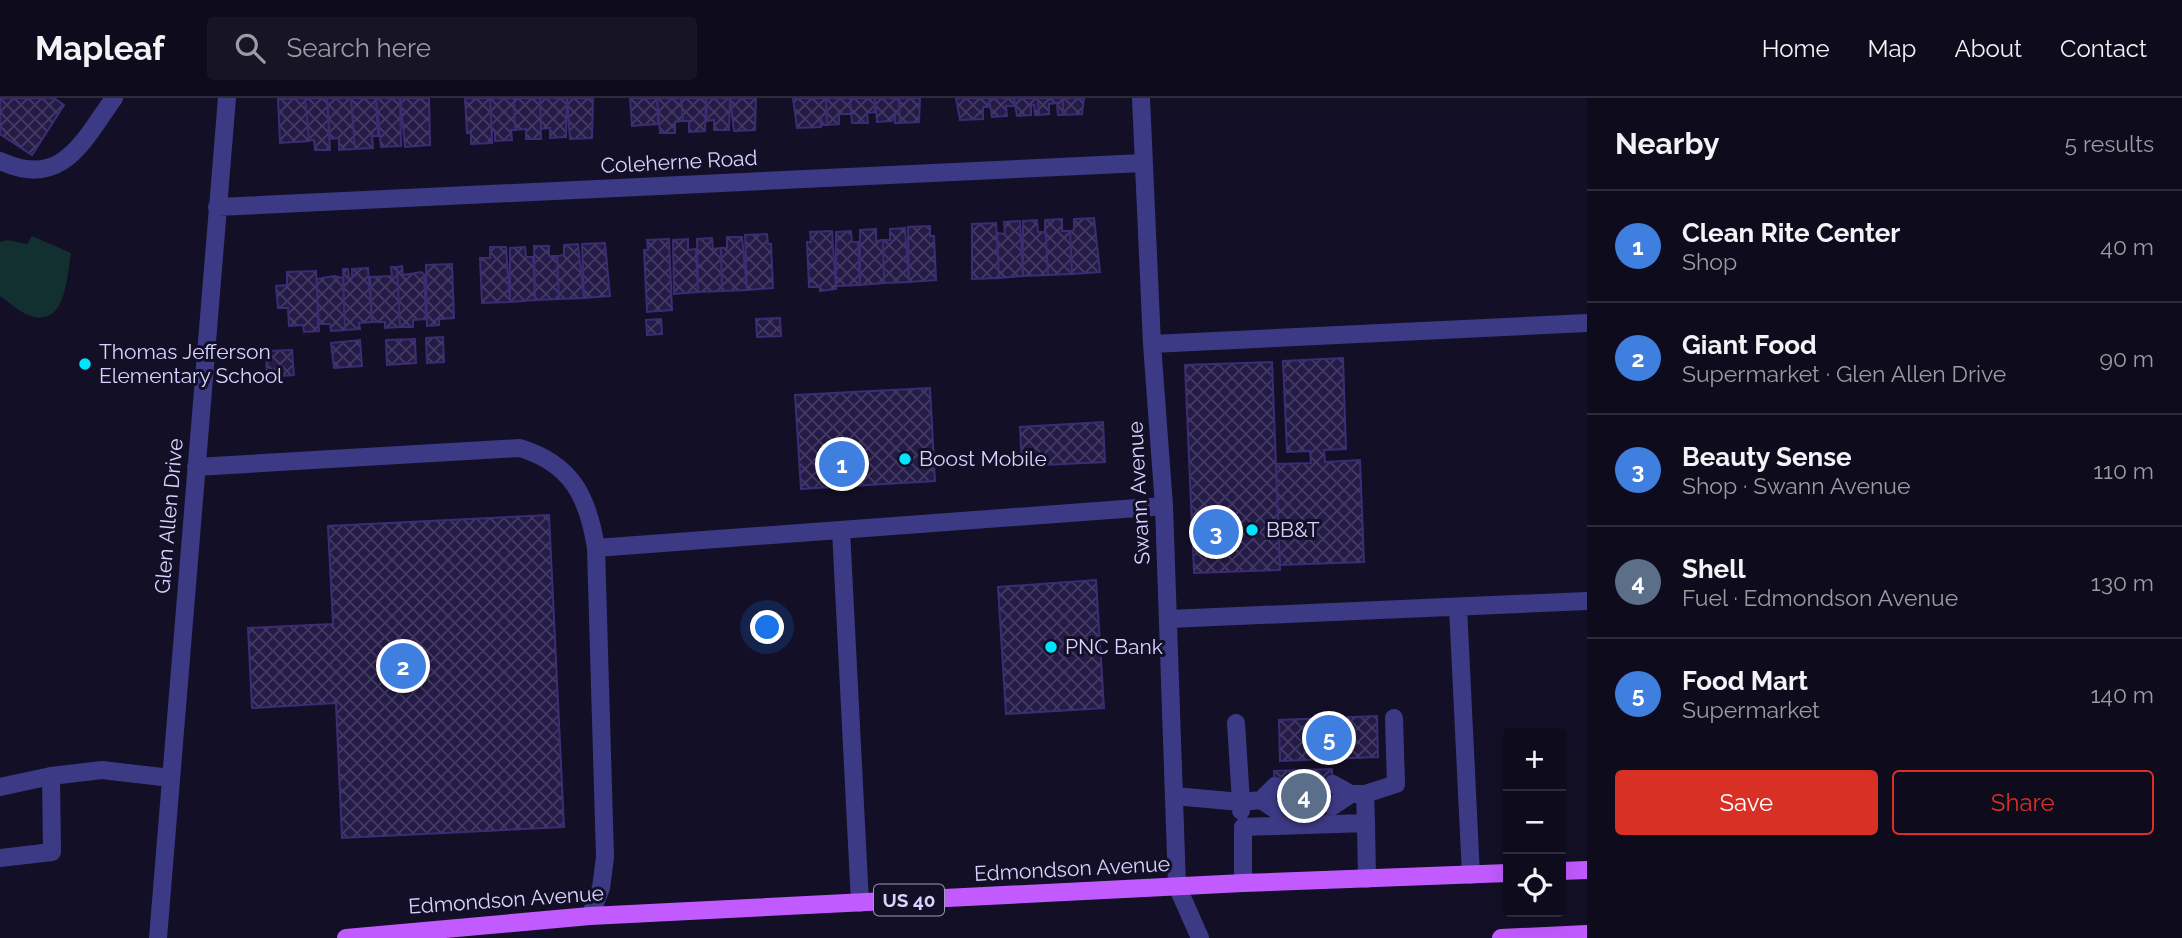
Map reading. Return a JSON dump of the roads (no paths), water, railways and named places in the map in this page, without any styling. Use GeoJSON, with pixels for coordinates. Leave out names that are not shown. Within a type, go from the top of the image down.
{"type":"FeatureCollection","features":[{"type":"Feature","properties":{"kind":"main road"},"geometry":{"type":"LineString","coordinates":[[1566,871],[1587,870]]}},
{"type":"Feature","properties":{"kind":"main road","name":"Edmondson Avenue"},"geometry":{"type":"LineString","coordinates":[[346,938],[590,916],[1177,886],[1503,873]]}},
{"type":"Feature","properties":{"kind":"main road"},"geometry":{"type":"LineString","coordinates":[[1501,938],[1587,934]]}},
{"type":"Feature","properties":{"kind":"street"},"geometry":{"type":"LineString","coordinates":[[0,161],[17,169],[56,167],[71,157],[114,98]]}},
{"type":"Feature","properties":{"kind":"street","name":"Glen Allen Drive"},"geometry":{"type":"LineString","coordinates":[[158,938],[227,98]]}},
{"type":"Feature","properties":{"kind":"street","name":"Swann Avenue"},"geometry":{"type":"LineString","coordinates":[[1141,98],[1152,344],[1164,506],[1177,886]]}},
{"type":"Feature","properties":{"kind":"street","name":"Coleherne Road"},"geometry":{"type":"LineString","coordinates":[[217,207],[1143,163]]}},
{"type":"Feature","properties":{"kind":"street"},"geometry":{"type":"LineString","coordinates":[[1152,344],[1587,324]]}},
{"type":"Feature","properties":{"kind":"street"},"geometry":{"type":"LineString","coordinates":[[196,467],[520,448],[540,454],[573,482],[586,500],[596,548],[606,857],[601,888],[590,916]]}},
{"type":"Feature","properties":{"kind":"street"},"geometry":{"type":"LineString","coordinates":[[596,548],[1164,506]]}},
{"type":"Feature","properties":{"kind":"street"},"geometry":{"type":"LineString","coordinates":[[841,530],[860,902]]}},
{"type":"Feature","properties":{"kind":"street"},"geometry":{"type":"LineString","coordinates":[[1169,619],[1587,601]]}},
{"type":"Feature","properties":{"kind":"street"},"geometry":{"type":"LineString","coordinates":[[1458,607],[1471,875]]}},
{"type":"Feature","properties":{"kind":"street"},"geometry":{"type":"LineString","coordinates":[[1333,806],[1358,794],[1396,784],[1394,718]]}},
{"type":"Feature","properties":{"kind":"street"},"geometry":{"type":"LineString","coordinates":[[1236,723],[1242,883]]}},
{"type":"Feature","properties":{"kind":"street"},"geometry":{"type":"LineString","coordinates":[[0,787],[51,776],[102,770],[171,778]]}},
{"type":"Feature","properties":{"kind":"street"},"geometry":{"type":"LineString","coordinates":[[0,859],[52,852],[51,776]]}},
{"type":"Feature","properties":{"kind":"street"},"geometry":{"type":"LineString","coordinates":[[1333,784],[1358,794]]}},
{"type":"Feature","properties":{"kind":"street"},"geometry":{"type":"LineString","coordinates":[[1174,796],[1268,805],[1275,786]]}},
{"type":"Feature","properties":{"kind":"street"},"geometry":{"type":"LineString","coordinates":[[1358,794],[1366,823],[1367,879]]}},
{"type":"Feature","properties":{"kind":"street"},"geometry":{"type":"LineString","coordinates":[[1242,827],[1366,823]]}},
{"type":"Feature","properties":{"kind":"street"},"geometry":{"type":"LineString","coordinates":[[1177,886],[1200,938]]}},
{"type":"Feature","properties":{"kind":"tunnel"},"geometry":{"type":"LineString","coordinates":[[1275,786],[1333,784]]}},
{"type":"Feature","properties":{"kind":"tunnel"},"geometry":{"type":"LineString","coordinates":[[1276,810],[1333,806]]}},
{"type":"Feature","properties":{"kind":"place","name":"Thomas Jefferson Elementary School"},"geometry":{"type":"Point","coordinates":[85,364]}},
{"type":"Feature","properties":{"kind":"place","name":"Boost Mobile"},"geometry":{"type":"Point","coordinates":[905,459]}},
{"type":"Feature","properties":{"kind":"place","name":"Clean Rite Center"},"geometry":{"type":"Point","coordinates":[842,464]}},
{"type":"Feature","properties":{"kind":"place","name":"BB&T"},"geometry":{"type":"Point","coordinates":[1252,530]}},
{"type":"Feature","properties":{"kind":"place","name":"Beauty Sense"},"geometry":{"type":"Point","coordinates":[1216,532]}},
{"type":"Feature","properties":{"kind":"place","name":"PNC Bank"},"geometry":{"type":"Point","coordinates":[1051,647]}},
{"type":"Feature","properties":{"kind":"place","name":"Giant Food"},"geometry":{"type":"Point","coordinates":[403,666]}},
{"type":"Feature","properties":{"kind":"place","name":"Food Mart"},"geometry":{"type":"Point","coordinates":[1329,738]}},
{"type":"Feature","properties":{"kind":"place","name":"Shell"},"geometry":{"type":"Point","coordinates":[1304,796]}}]}
